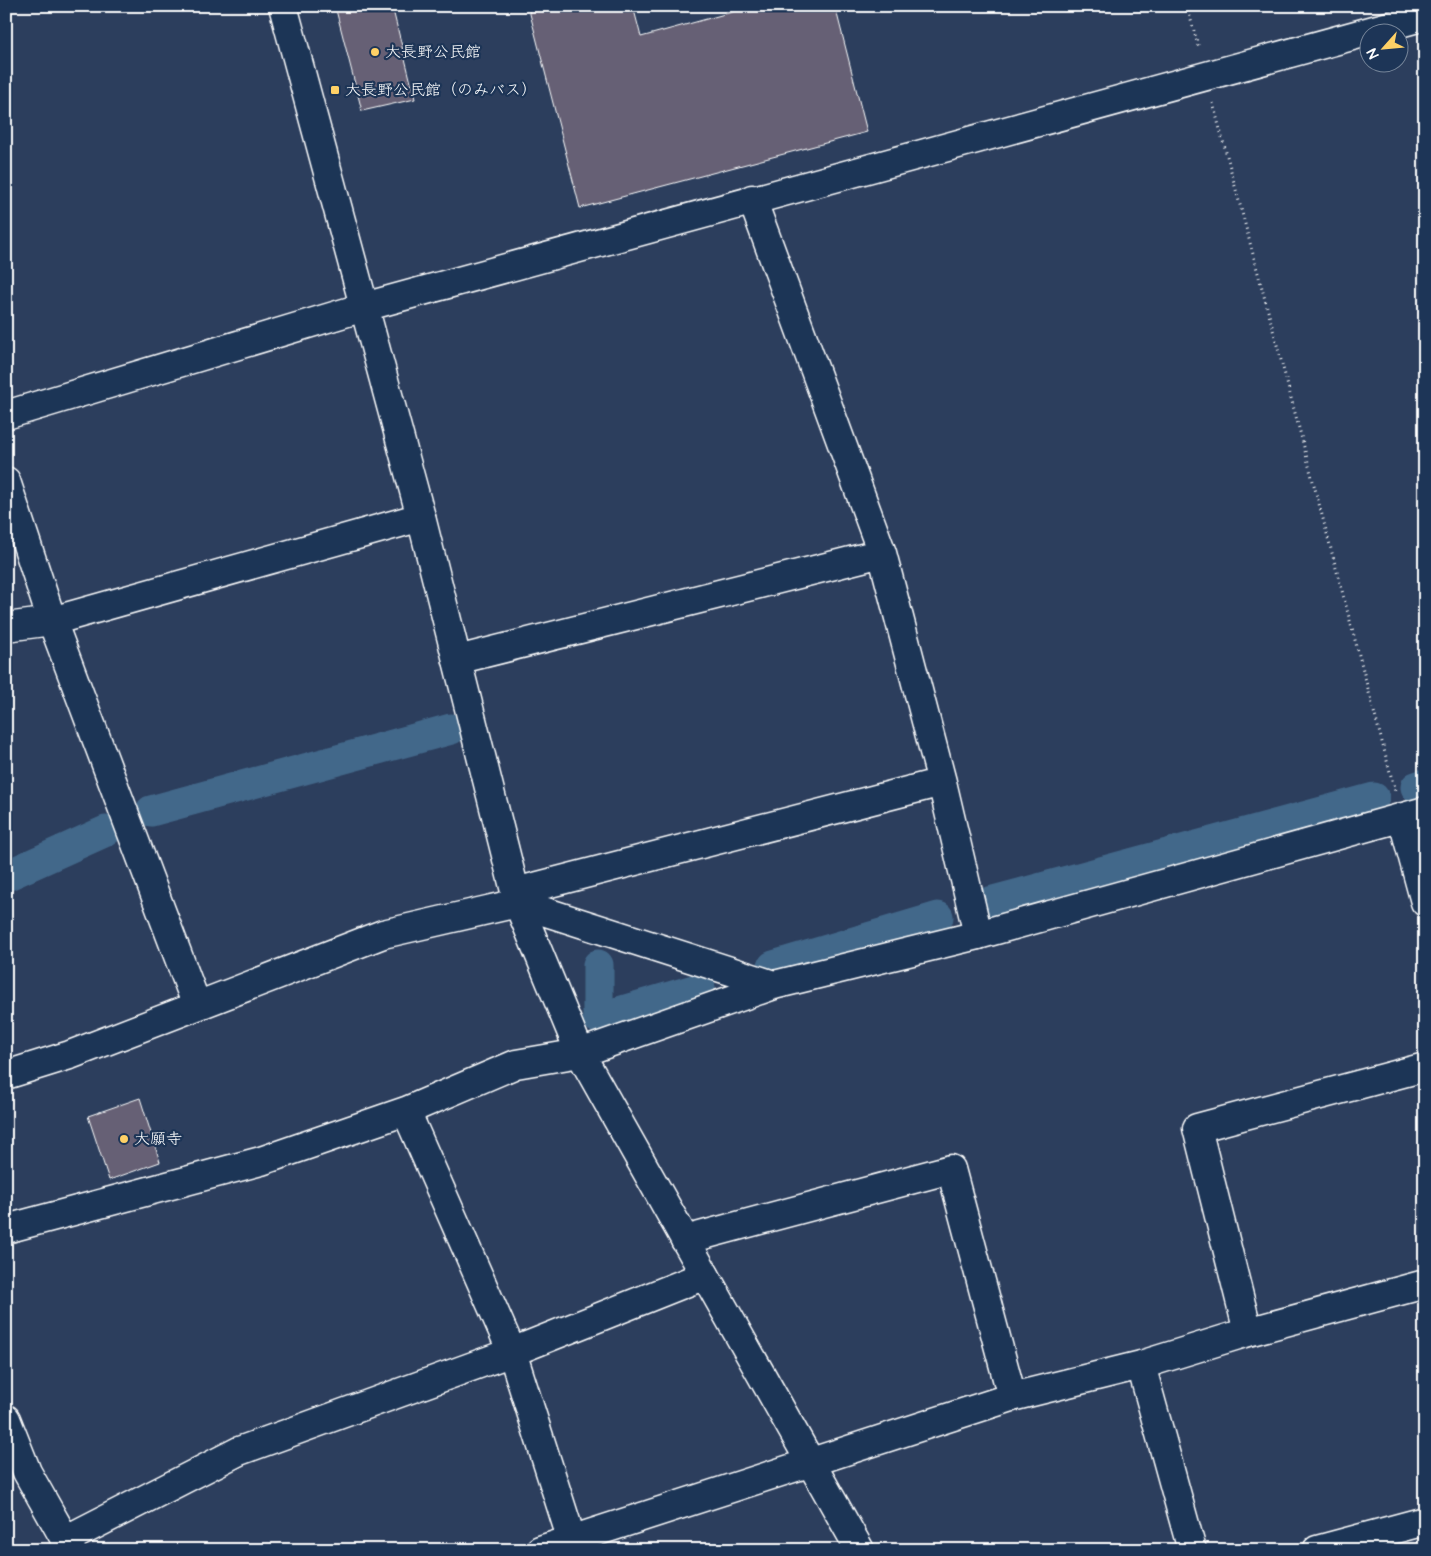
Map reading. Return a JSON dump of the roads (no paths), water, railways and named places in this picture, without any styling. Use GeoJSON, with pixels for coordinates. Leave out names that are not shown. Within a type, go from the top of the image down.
{"type":"FeatureCollection","features":[{"type":"Feature","properties":{"kind":"street"},"geometry":{"type":"LineString","coordinates":[[282,6],[421,517],[517,898],[580,1053],[860,1550]]}},
{"type":"Feature","properties":{"kind":"street"},"geometry":{"type":"LineString","coordinates":[[6,415],[364,307],[752,199],[1425,16]]}},
{"type":"Feature","properties":{"kind":"street"},"geometry":{"type":"LineString","coordinates":[[752,199],[882,553],[942,782],[978,935]]}},
{"type":"Feature","properties":{"kind":"street"},"geometry":{"type":"LineString","coordinates":[[6,481],[52,621],[197,1006]]}},
{"type":"Feature","properties":{"kind":"street"},"geometry":{"type":"LineString","coordinates":[[6,627],[52,621],[421,517]]}},
{"type":"Feature","properties":{"kind":"street"},"geometry":{"type":"LineString","coordinates":[[457,660],[882,553]]}},
{"type":"Feature","properties":{"kind":"street"},"geometry":{"type":"LineString","coordinates":[[6,1075],[70,1055],[383,934],[942,782]]}},
{"type":"Feature","properties":{"kind":"street"},"geometry":{"type":"LineString","coordinates":[[6,1229],[261,1161],[406,1111],[516,1064],[580,1053],[774,985],[978,935],[1413,814],[1425,902]]}},
{"type":"Feature","properties":{"kind":"street"},"geometry":{"type":"LineString","coordinates":[[517,898],[774,985]]}},
{"type":"Feature","properties":{"kind":"street"},"geometry":{"type":"LineString","coordinates":[[1248,1332],[1196,1128],[1425,1067]]}},
{"type":"Feature","properties":{"kind":"street"},"geometry":{"type":"LineString","coordinates":[[406,1111],[512,1352],[573,1544]]}},
{"type":"Feature","properties":{"kind":"street"},"geometry":{"type":"LineString","coordinates":[[685,1240],[951,1170],[1012,1397]]}},
{"type":"Feature","properties":{"kind":"street"},"geometry":{"type":"LineString","coordinates":[[6,1419],[17,1474],[68,1545],[239,1451],[512,1352],[704,1275]]}},
{"type":"Feature","properties":{"kind":"street"},"geometry":{"type":"LineString","coordinates":[[540,1550],[573,1544],[1012,1397],[1141,1365],[1248,1332],[1425,1284]]}},
{"type":"Feature","properties":{"kind":"street"},"geometry":{"type":"LineString","coordinates":[[1141,1365],[1192,1550]]}},
{"type":"Feature","properties":{"kind":"street"},"geometry":{"type":"LineString","coordinates":[[1317,1550],[1425,1521]]}},
{"type":"Feature","properties":{"kind":"waterway"},"geometry":{"type":"LineString","coordinates":[[151,811],[451,729]]}},
{"type":"Feature","properties":{"kind":"waterway"},"geometry":{"type":"LineString","coordinates":[[1416,787],[1425,784]]}},
{"type":"Feature","properties":{"kind":"waterway"},"geometry":{"type":"LineString","coordinates":[[986,903],[1374,798]]}},
{"type":"Feature","properties":{"kind":"waterway"},"geometry":{"type":"LineString","coordinates":[[6,876],[106,831]]}},
{"type":"Feature","properties":{"kind":"waterway"},"geometry":{"type":"LineString","coordinates":[[773,966],[938,917]]}},
{"type":"Feature","properties":{"kind":"waterway"},"geometry":{"type":"LineString","coordinates":[[598,965],[598,1018],[700,988]]}},
{"type":"Feature","properties":{"kind":"place","name":"大長野公民館"},"geometry":{"type":"Point","coordinates":[375,52]}},
{"type":"Feature","properties":{"kind":"place","name":"大長野公民館（のみバス）"},"geometry":{"type":"Point","coordinates":[335,90]}},
{"type":"Feature","properties":{"kind":"place","name":"大願寺"},"geometry":{"type":"Point","coordinates":[124,1139]}}]}
